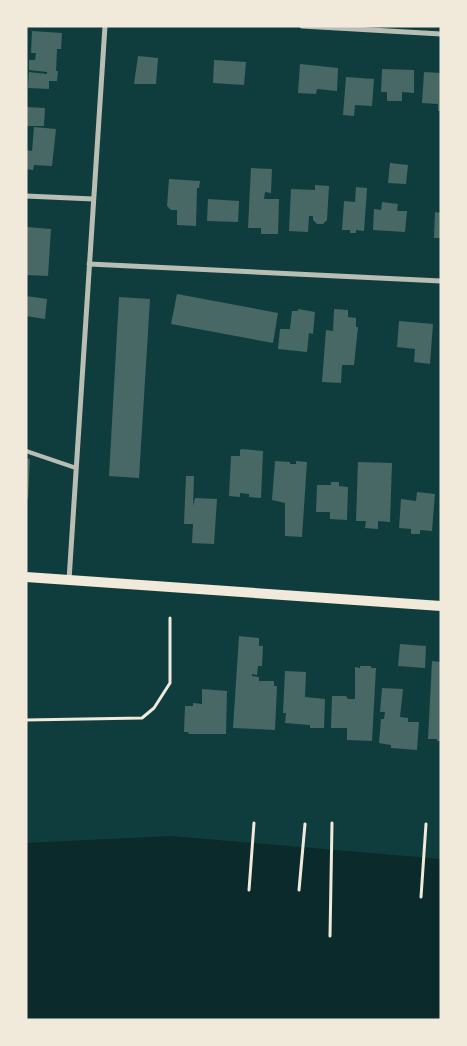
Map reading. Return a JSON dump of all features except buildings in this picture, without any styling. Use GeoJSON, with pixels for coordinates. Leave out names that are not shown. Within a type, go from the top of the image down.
{"type":"FeatureCollection","features":[{"type":"Feature","properties":{"kind":"main road"},"geometry":{"type":"LineString","coordinates":[[26,577],[441,606]]}},
{"type":"Feature","properties":{"kind":"street"},"geometry":{"type":"LineString","coordinates":[[68,581],[105,26]]}},
{"type":"Feature","properties":{"kind":"street"},"geometry":{"type":"LineString","coordinates":[[302,26],[441,34]]}},
{"type":"Feature","properties":{"kind":"street"},"geometry":{"type":"LineString","coordinates":[[26,196],[93,199]]}},
{"type":"Feature","properties":{"kind":"street"},"geometry":{"type":"LineString","coordinates":[[89,264],[441,281]]}},
{"type":"Feature","properties":{"kind":"lane"},"geometry":{"type":"LineString","coordinates":[[26,451],[76,468]]}},
{"type":"Feature","properties":{"kind":"path"},"geometry":{"type":"LineString","coordinates":[[26,720],[142,718],[154,708],[170,683],[170,618]]}},
{"type":"Feature","properties":{"kind":"path"},"geometry":{"type":"LineString","coordinates":[[330,936],[332,823]]}},
{"type":"Feature","properties":{"kind":"path"},"geometry":{"type":"LineString","coordinates":[[249,890],[254,824]]}},
{"type":"Feature","properties":{"kind":"path"},"geometry":{"type":"LineString","coordinates":[[299,890],[305,824]]}},
{"type":"Feature","properties":{"kind":"path"},"geometry":{"type":"LineString","coordinates":[[421,897],[426,824]]}},
{"type":"Feature","properties":{"kind":"water"},"geometry":{"type":"Polygon","coordinates":[[[171,836],[441,859],[441,1020],[26,1020],[26,843],[171,836]]]}}]}
